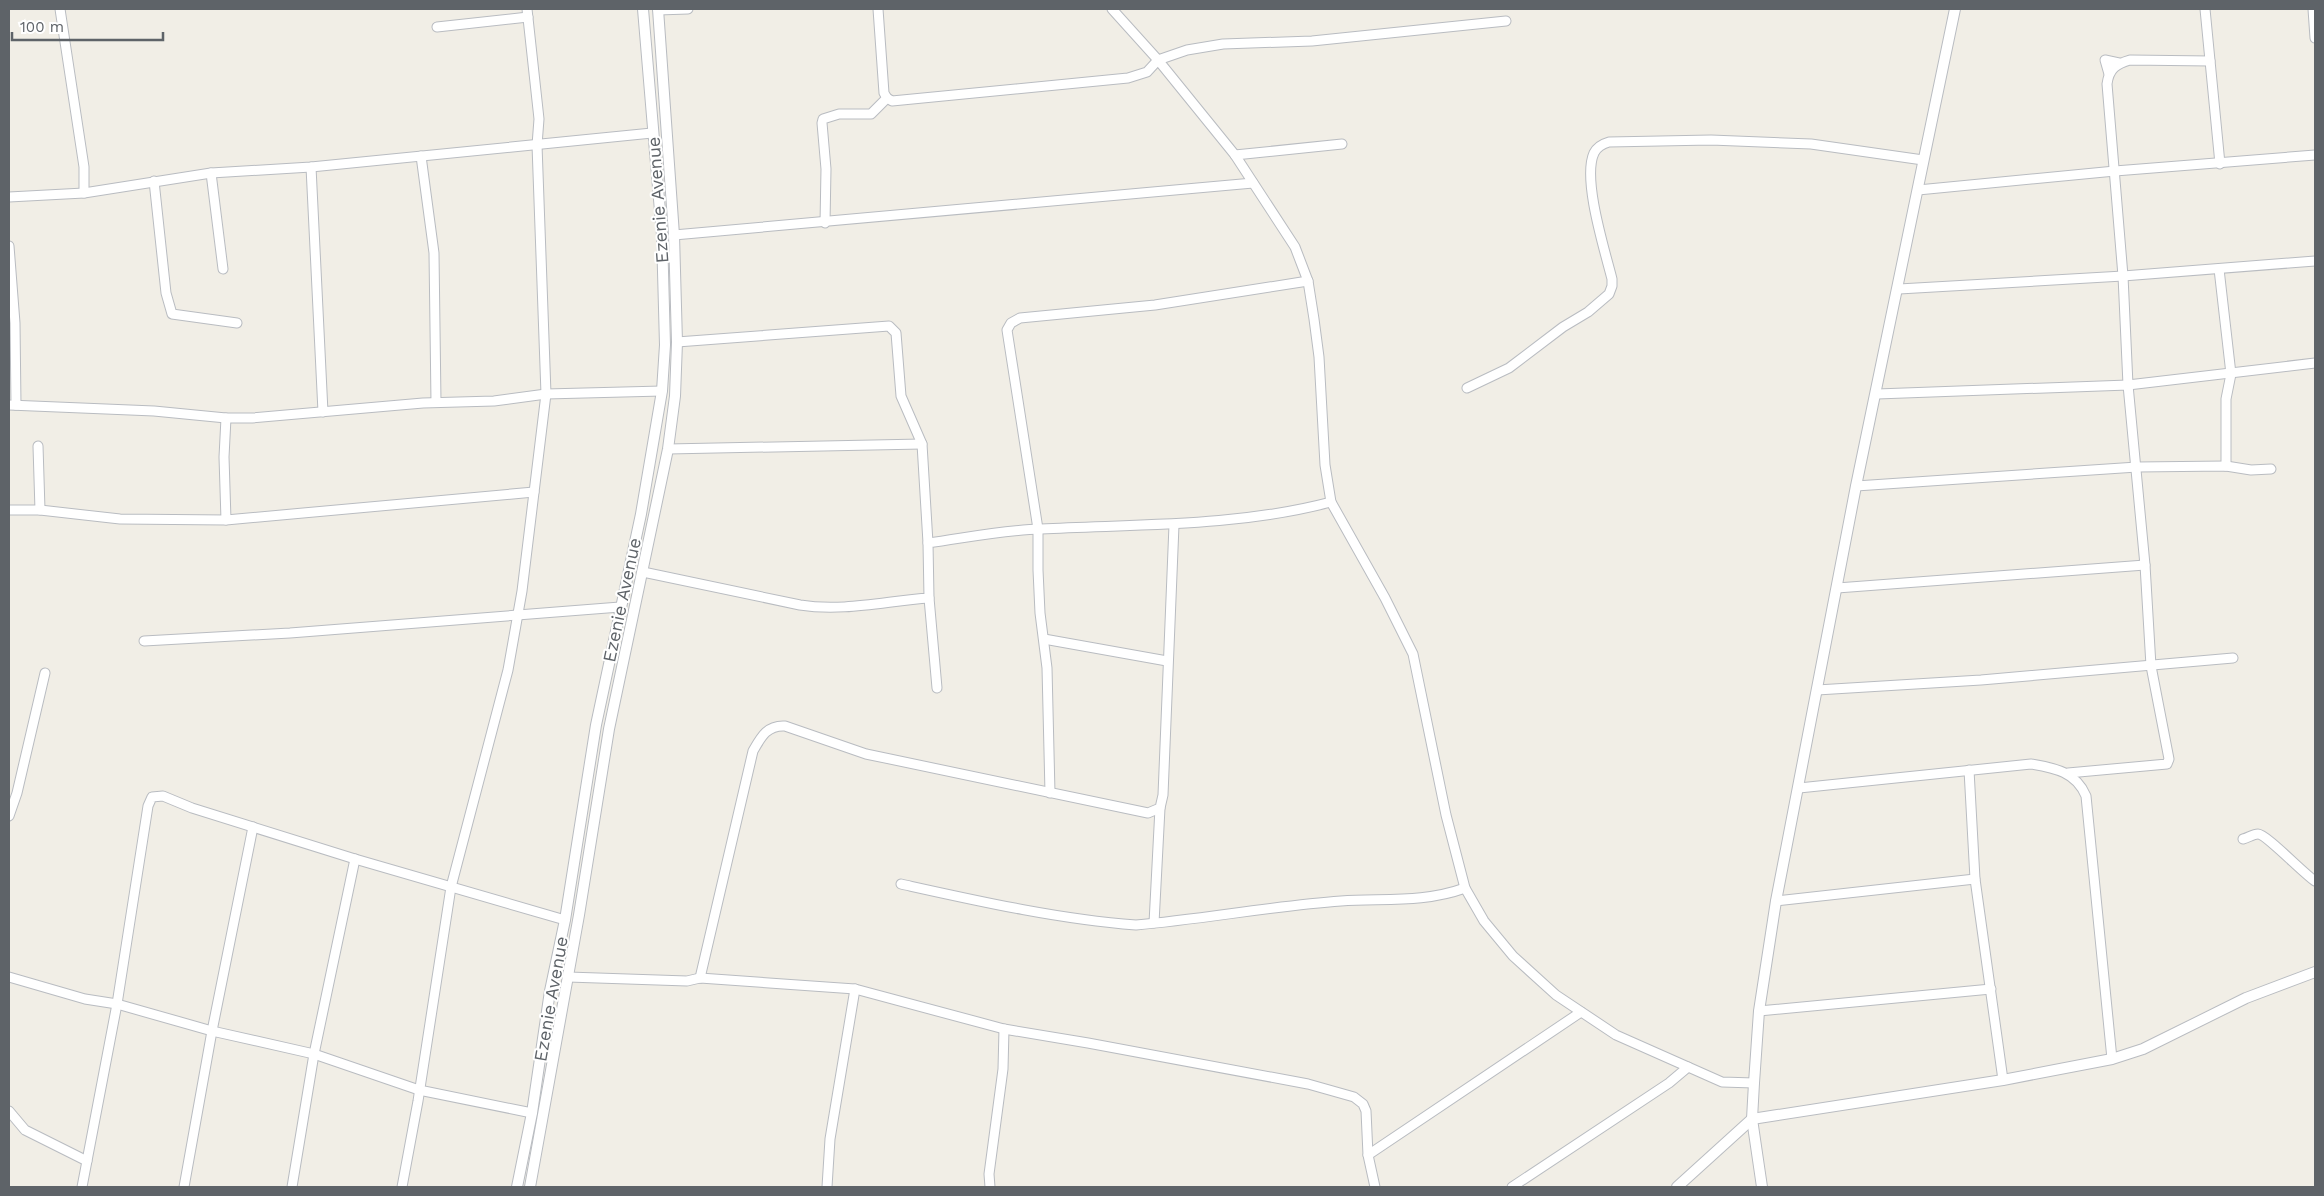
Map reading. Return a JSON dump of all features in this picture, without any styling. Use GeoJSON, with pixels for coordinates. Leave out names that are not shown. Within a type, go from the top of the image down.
{"type":"FeatureCollection","features":[{"type":"Feature","properties":{"kind":"street"},"geometry":{"type":"LineString","coordinates":[[60,9],[84,167],[84,193]]}},
{"type":"Feature","properties":{"kind":"street","name":"Ezenie Avenue"},"geometry":{"type":"LineString","coordinates":[[517,1187],[532,1113],[550,991],[565,920],[596,725],[652,459],[662,391],[665,345],[662,235],[643,9]]}},
{"type":"Feature","properties":{"kind":"street"},"geometry":{"type":"LineString","coordinates":[[658,10],[688,9]]}},
{"type":"Feature","properties":{"kind":"street"},"geometry":{"type":"LineString","coordinates":[[878,9],[884,93],[887,98],[898,100],[1128,78],[1147,72],[1158,60],[1187,50],[1223,44],[1312,41],[1506,20]]}},
{"type":"Feature","properties":{"kind":"street"},"geometry":{"type":"LineString","coordinates":[[1112,9],[1158,60],[1235,155],[1295,248],[1308,281],[1319,357],[1325,464],[1331,502],[1385,598],[1413,654],[1446,815],[1465,888],[1484,921],[1513,956],[1556,995],[1616,1034],[1722,1082],[1754,1083]]}},
{"type":"Feature","properties":{"kind":"street"},"geometry":{"type":"LineString","coordinates":[[1762,1187],[1752,1119],[1759,1011],[1776,902],[1856,486],[1899,290],[1923,160],[1955,9]]}},
{"type":"Feature","properties":{"kind":"street"},"geometry":{"type":"LineString","coordinates":[[2205,9],[2220,164]]}},
{"type":"Feature","properties":{"kind":"street"},"geometry":{"type":"LineString","coordinates":[[2313,9],[2315,38]]}},
{"type":"Feature","properties":{"kind":"street","name":"Ezenie Avenue"},"geometry":{"type":"LineString","coordinates":[[530,1187],[568,977],[609,729],[668,449],[675,396],[677,342],[674,235],[658,10]]}},
{"type":"Feature","properties":{"kind":"street"},"geometry":{"type":"LineString","coordinates":[[402,1187],[452,887],[508,670],[546,394],[537,145],[539,119],[527,13],[437,27]]}},
{"type":"Feature","properties":{"kind":"street"},"geometry":{"type":"LineString","coordinates":[[1799,788],[2031,764],[2068,773],[2167,764],[2169,759],[2152,666],[2137,467],[2128,385],[2123,276],[2107,84],[2109,74],[2119,63],[2130,60],[2210,61]]}},
{"type":"Feature","properties":{"kind":"street"},"geometry":{"type":"LineString","coordinates":[[825,223],[826,169],[823,119],[839,114],[871,114],[887,98]]}},
{"type":"Feature","properties":{"kind":"street"},"geometry":{"type":"LineString","coordinates":[[9,197],[84,193],[211,172],[311,167],[652,133]]}},
{"type":"Feature","properties":{"kind":"street"},"geometry":{"type":"LineString","coordinates":[[1467,388],[1509,368],[1563,327],[1588,312],[1609,294],[1612,279],[1593,201],[1591,163],[1594,152],[1601,145],[1608,142],[1711,140],[1811,144],[1923,160]]}},
{"type":"Feature","properties":{"kind":"street"},"geometry":{"type":"LineString","coordinates":[[1235,155],[1342,144]]}},
{"type":"Feature","properties":{"kind":"street"},"geometry":{"type":"LineString","coordinates":[[1918,190],[2114,171],[2315,155]]}},
{"type":"Feature","properties":{"kind":"street"},"geometry":{"type":"LineString","coordinates":[[421,156],[434,253],[436,402]]}},
{"type":"Feature","properties":{"kind":"street"},"geometry":{"type":"LineString","coordinates":[[311,167],[323,412]]}},
{"type":"Feature","properties":{"kind":"street"},"geometry":{"type":"LineString","coordinates":[[211,172],[223,269]]}},
{"type":"Feature","properties":{"kind":"street"},"geometry":{"type":"LineString","coordinates":[[154,181],[166,293],[172,314],[237,323]]}},
{"type":"Feature","properties":{"kind":"street"},"geometry":{"type":"LineString","coordinates":[[674,235],[825,223],[1253,183]]}},
{"type":"Feature","properties":{"kind":"street"},"geometry":{"type":"LineString","coordinates":[[9,246],[12,323],[12,405],[154,411],[226,418],[436,402],[494,401],[546,394],[662,391]]}},
{"type":"Feature","properties":{"kind":"street"},"geometry":{"type":"LineString","coordinates":[[1899,290],[2123,276],[2315,261]]}},
{"type":"Feature","properties":{"kind":"street"},"geometry":{"type":"LineString","coordinates":[[2219,269],[2231,374],[2226,400],[2226,466]]}},
{"type":"Feature","properties":{"kind":"street"},"geometry":{"type":"LineString","coordinates":[[1050,793],[1047,668],[1038,570],[1038,529],[1007,330],[1011,323],[1020,318],[1155,305],[1308,281]]}},
{"type":"Feature","properties":{"kind":"street"},"geometry":{"type":"LineString","coordinates":[[677,342],[890,326],[896,333],[901,396],[922,444],[929,598],[938,688]]}},
{"type":"Feature","properties":{"kind":"street"},"geometry":{"type":"LineString","coordinates":[[1877,394],[2128,385],[2315,363]]}},
{"type":"Feature","properties":{"kind":"street"},"geometry":{"type":"LineString","coordinates":[[226,418],[224,457],[226,520]]}},
{"type":"Feature","properties":{"kind":"street"},"geometry":{"type":"LineString","coordinates":[[668,449],[922,444]]}},
{"type":"Feature","properties":{"kind":"street"},"geometry":{"type":"LineString","coordinates":[[38,446],[40,510]]}},
{"type":"Feature","properties":{"kind":"street"},"geometry":{"type":"LineString","coordinates":[[1856,486],[2137,467],[2226,466],[2251,470],[2271,469]]}},
{"type":"Feature","properties":{"kind":"street"},"geometry":{"type":"LineString","coordinates":[[9,510],[40,510],[120,519],[226,520],[534,492]]}},
{"type":"Feature","properties":{"kind":"street"},"geometry":{"type":"LineString","coordinates":[[928,543],[1038,529],[1174,525],[1247,519],[1331,502]]}},
{"type":"Feature","properties":{"kind":"street"},"geometry":{"type":"LineString","coordinates":[[1154,923],[1160,808],[1163,795],[1174,525]]}},
{"type":"Feature","properties":{"kind":"street"},"geometry":{"type":"LineString","coordinates":[[1837,588],[2145,565]]}},
{"type":"Feature","properties":{"kind":"street"},"geometry":{"type":"LineString","coordinates":[[643,572],[823,609],[929,598]]}},
{"type":"Feature","properties":{"kind":"street"},"geometry":{"type":"LineString","coordinates":[[144,642],[290,633],[620,607]]}},
{"type":"Feature","properties":{"kind":"street"},"geometry":{"type":"LineString","coordinates":[[1044,639],[1167,661]]}},
{"type":"Feature","properties":{"kind":"street"},"geometry":{"type":"LineString","coordinates":[[610,654],[625,656]]}},
{"type":"Feature","properties":{"kind":"street"},"geometry":{"type":"LineString","coordinates":[[1817,690],[1949,682],[2233,658]]}},
{"type":"Feature","properties":{"kind":"street"},"geometry":{"type":"LineString","coordinates":[[9,816],[17,793],[45,673]]}},
{"type":"Feature","properties":{"kind":"street"},"geometry":{"type":"LineString","coordinates":[[700,978],[754,751],[762,736],[770,729],[785,726],[866,754],[1050,793],[1148,812],[1160,808]]}},
{"type":"Feature","properties":{"kind":"street"},"geometry":{"type":"LineString","coordinates":[[1969,770],[1975,879],[2003,1080]]}},
{"type":"Feature","properties":{"kind":"street"},"geometry":{"type":"LineString","coordinates":[[2068,773],[2081,784],[2086,796],[2112,1059]]}},
{"type":"Feature","properties":{"kind":"street"},"geometry":{"type":"LineString","coordinates":[[82,1187],[117,1004],[148,806],[152,798],[163,796],[192,808],[253,827],[565,920]]}},
{"type":"Feature","properties":{"kind":"street"},"geometry":{"type":"LineString","coordinates":[[184,1187],[212,1031],[253,827]]}},
{"type":"Feature","properties":{"kind":"street"},"geometry":{"type":"LineString","coordinates":[[2243,840],[2257,834],[2264,836],[2282,854],[2315,881]]}},
{"type":"Feature","properties":{"kind":"street"},"geometry":{"type":"LineString","coordinates":[[292,1187],[314,1054],[355,858]]}},
{"type":"Feature","properties":{"kind":"street"},"geometry":{"type":"LineString","coordinates":[[1776,902],[1975,879]]}},
{"type":"Feature","properties":{"kind":"street"},"geometry":{"type":"LineString","coordinates":[[901,884],[1050,914],[1108,922],[1154,923],[1340,901],[1417,900],[1446,895],[1465,888]]}},
{"type":"Feature","properties":{"kind":"street"},"geometry":{"type":"LineString","coordinates":[[1677,1187],[1752,1119],[2003,1080],[2112,1059],[2143,1050],[2246,998],[2315,972]]}},
{"type":"Feature","properties":{"kind":"street"},"geometry":{"type":"LineString","coordinates":[[9,977],[85,999],[117,1004],[212,1031],[314,1054],[419,1090],[532,1113]]}},
{"type":"Feature","properties":{"kind":"street"},"geometry":{"type":"LineString","coordinates":[[568,977],[687,980],[700,978],[854,989],[1004,1030],[1088,1043],[1308,1084],[1354,1097],[1363,1104],[1366,1112],[1368,1155],[1375,1187]]}},
{"type":"Feature","properties":{"kind":"street"},"geometry":{"type":"LineString","coordinates":[[827,1187],[830,1140],[854,989]]}},
{"type":"Feature","properties":{"kind":"street"},"geometry":{"type":"LineString","coordinates":[[1759,1011],[1991,989]]}},
{"type":"Feature","properties":{"kind":"street"},"geometry":{"type":"LineString","coordinates":[[1368,1155],[1581,1012]]}},
{"type":"Feature","properties":{"kind":"street"},"geometry":{"type":"LineString","coordinates":[[990,1187],[1003,1069],[1004,1030]]}},
{"type":"Feature","properties":{"kind":"street"},"geometry":{"type":"LineString","coordinates":[[1512,1187],[1669,1083],[1688,1067]]}},
{"type":"Feature","properties":{"kind":"street"},"geometry":{"type":"LineString","coordinates":[[9,1111],[25,1130],[87,1161]]}}]}
